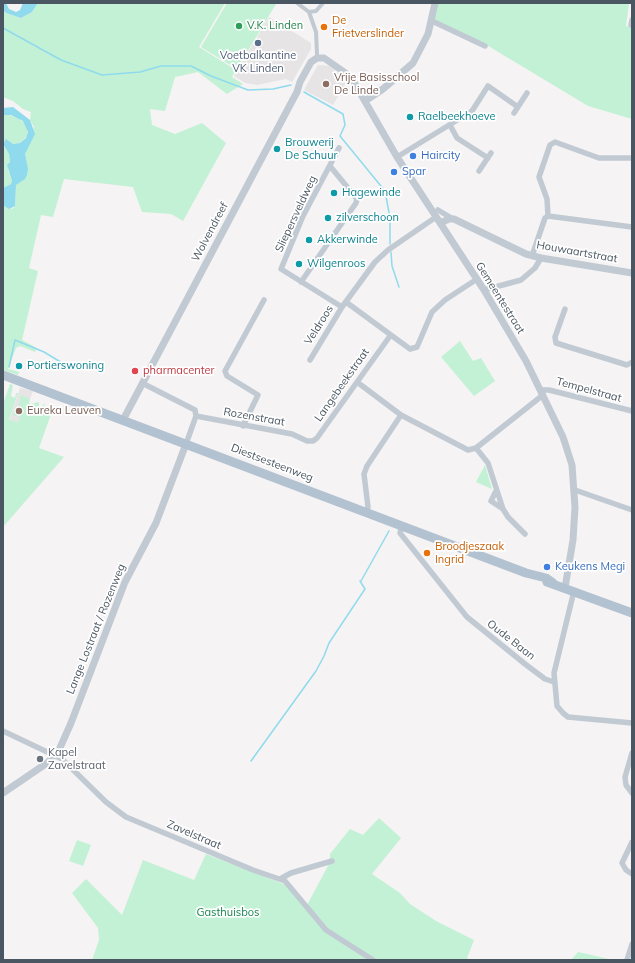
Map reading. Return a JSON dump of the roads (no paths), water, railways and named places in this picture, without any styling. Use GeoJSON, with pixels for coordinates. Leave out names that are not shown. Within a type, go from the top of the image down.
{"type":"FeatureCollection","features":[{"type":"Feature","properties":{"kind":"main road","name":"Diestsesteenweg"},"geometry":{"type":"LineString","coordinates":[[3,375],[532,575],[546,578],[565,588],[632,613]]}},
{"type":"Feature","properties":{"kind":"street"},"geometry":{"type":"LineString","coordinates":[[299,3],[309,12],[316,32],[318,56]]}},
{"type":"Feature","properties":{"kind":"street"},"geometry":{"type":"LineString","coordinates":[[365,101],[388,85],[413,63],[428,34],[435,3]]}},
{"type":"Feature","properties":{"kind":"street"},"geometry":{"type":"LineString","coordinates":[[309,12],[316,10],[322,4]]}},
{"type":"Feature","properties":{"kind":"street"},"geometry":{"type":"LineString","coordinates":[[432,21],[485,46]]}},
{"type":"Feature","properties":{"kind":"street","name":"Gemeentestraat"},"geometry":{"type":"LineString","coordinates":[[318,56],[328,60],[347,74],[355,84],[397,157],[438,217],[484,290],[526,361],[542,392],[568,450],[575,490],[574,535],[565,588]]}},
{"type":"Feature","properties":{"kind":"street","name":"Wolvendreef"},"geometry":{"type":"LineString","coordinates":[[123,420],[297,92],[301,80],[311,62],[318,56]]}},
{"type":"Feature","properties":{"kind":"street"},"geometry":{"type":"LineString","coordinates":[[397,157],[472,111],[488,86],[518,107]]}},
{"type":"Feature","properties":{"kind":"street"},"geometry":{"type":"LineString","coordinates":[[514,113],[527,93]]}},
{"type":"Feature","properties":{"kind":"street"},"geometry":{"type":"LineString","coordinates":[[450,125],[457,138],[490,156],[479,171]]}},
{"type":"Feature","properties":{"kind":"street"},"geometry":{"type":"LineString","coordinates":[[532,256],[545,218],[548,216],[547,199],[539,177],[550,145],[555,142],[599,158],[632,158]]}},
{"type":"Feature","properties":{"kind":"street"},"geometry":{"type":"LineString","coordinates":[[330,166],[339,148]]}},
{"type":"Feature","properties":{"kind":"street","name":"Sliepersveldweg"},"geometry":{"type":"LineString","coordinates":[[330,166],[357,199],[356,203],[301,282],[281,269],[304,216],[330,166]]}},
{"type":"Feature","properties":{"kind":"street"},"geometry":{"type":"LineString","coordinates":[[548,216],[632,227]]}},
{"type":"Feature","properties":{"kind":"street"},"geometry":{"type":"LineString","coordinates":[[438,217],[454,219]]}},
{"type":"Feature","properties":{"kind":"street","name":"Houwaartstraat"},"geometry":{"type":"LineString","coordinates":[[438,217],[454,219],[532,256],[632,273]]}},
{"type":"Feature","properties":{"kind":"street","name":"Veldroos"},"geometry":{"type":"LineString","coordinates":[[310,360],[342,308],[375,262],[388,250],[438,217]]}},
{"type":"Feature","properties":{"kind":"street"},"geometry":{"type":"LineString","coordinates":[[484,290],[521,280],[535,268],[541,258]]}},
{"type":"Feature","properties":{"kind":"street"},"geometry":{"type":"LineString","coordinates":[[346,302],[410,350],[417,347],[432,312],[445,300],[477,279]]}},
{"type":"Feature","properties":{"kind":"street"},"geometry":{"type":"LineString","coordinates":[[301,282],[342,308]]}},
{"type":"Feature","properties":{"kind":"street"},"geometry":{"type":"LineString","coordinates":[[243,426],[258,395],[227,376],[225,371],[264,300]]}},
{"type":"Feature","properties":{"kind":"street"},"geometry":{"type":"LineString","coordinates":[[566,309],[555,337],[556,343],[626,365],[632,362]]}},
{"type":"Feature","properties":{"kind":"street","name":"Langebeekstraat"},"geometry":{"type":"LineString","coordinates":[[307,441],[317,438],[390,336]]}},
{"type":"Feature","properties":{"kind":"street"},"geometry":{"type":"LineString","coordinates":[[357,382],[401,415],[468,450],[476,448],[542,392]]}},
{"type":"Feature","properties":{"kind":"street"},"geometry":{"type":"LineString","coordinates":[[142,383],[195,410],[196,416],[186,444]]}},
{"type":"Feature","properties":{"kind":"street","name":"Tempelstraat"},"geometry":{"type":"LineString","coordinates":[[542,392],[549,390],[632,411]]}},
{"type":"Feature","properties":{"kind":"street"},"geometry":{"type":"LineString","coordinates":[[366,512],[368,507],[364,474],[401,415]]}},
{"type":"Feature","properties":{"kind":"street","name":"Rozenstraat"},"geometry":{"type":"LineString","coordinates":[[196,416],[292,434],[307,441]]}},
{"type":"Feature","properties":{"kind":"street","name":"Lange Lostraat / Rozenweg"},"geometry":{"type":"LineString","coordinates":[[54,756],[71,723],[125,582],[162,510],[186,444]]}},
{"type":"Feature","properties":{"kind":"street"},"geometry":{"type":"LineString","coordinates":[[476,448],[488,463],[503,509],[508,517],[525,534]]}},
{"type":"Feature","properties":{"kind":"street"},"geometry":{"type":"LineString","coordinates":[[575,490],[632,510]]}},
{"type":"Feature","properties":{"kind":"street","name":"Oude Baan"},"geometry":{"type":"LineString","coordinates":[[402,526],[400,533],[467,617],[545,679],[554,682]]}},
{"type":"Feature","properties":{"kind":"street"},"geometry":{"type":"LineString","coordinates":[[574,591],[556,666],[554,682],[557,706],[563,714],[568,717],[632,723]]}},
{"type":"Feature","properties":{"kind":"street","name":"Zavelstraat"},"geometry":{"type":"LineString","coordinates":[[3,730],[64,762],[106,802],[126,817],[253,870],[280,878],[290,885],[326,930],[373,960]]}},
{"type":"Feature","properties":{"kind":"street"},"geometry":{"type":"LineString","coordinates":[[632,753],[625,777],[626,785],[632,793]]}},
{"type":"Feature","properties":{"kind":"street"},"geometry":{"type":"LineString","coordinates":[[3,793],[54,756]]}},
{"type":"Feature","properties":{"kind":"street"},"geometry":{"type":"LineString","coordinates":[[632,842],[622,863],[626,870],[632,874]]}},
{"type":"Feature","properties":{"kind":"street"},"geometry":{"type":"LineString","coordinates":[[280,878],[291,873],[332,862]]}},
{"type":"Feature","properties":{"kind":"street"},"geometry":{"type":"LineString","coordinates":[[626,960],[632,944]]}},
{"type":"Feature","properties":{"kind":"water"},"geometry":{"type":"Polygon","coordinates":[[[3,3],[6,3],[9,9],[16,12],[20,10],[23,3],[38,3],[32,12],[21,18],[6,13],[3,10],[3,3]]]}},
{"type":"Feature","properties":{"kind":"water"},"geometry":{"type":"Polygon","coordinates":[[[13,107],[30,120],[35,134],[25,154],[28,169],[27,175],[25,179],[16,185],[15,206],[9,209],[3,205],[3,188],[11,184],[12,181],[7,165],[10,162],[9,154],[3,144],[6,139],[13,144],[20,143],[26,138],[28,132],[23,121],[11,115],[3,115],[3,108],[13,107]]]}},
{"type":"Feature","properties":{"kind":"waterway"},"geometry":{"type":"LineString","coordinates":[[3,28],[61,60],[102,75],[140,72],[161,66],[191,66],[211,76],[248,90],[273,89],[291,85]]}},
{"type":"Feature","properties":{"kind":"waterway"},"geometry":{"type":"LineString","coordinates":[[304,92],[343,114],[345,125],[340,136],[385,191],[390,218],[390,244]]}},
{"type":"Feature","properties":{"kind":"waterway"},"geometry":{"type":"LineString","coordinates":[[391,252],[392,266],[399,287]]}},
{"type":"Feature","properties":{"kind":"waterway"},"geometry":{"type":"LineString","coordinates":[[9,367],[15,340],[44,352],[64,364]]}},
{"type":"Feature","properties":{"kind":"waterway"},"geometry":{"type":"LineString","coordinates":[[361,581],[389,531]]}},
{"type":"Feature","properties":{"kind":"waterway"},"geometry":{"type":"LineString","coordinates":[[251,761],[316,671],[329,643],[365,589],[360,581]]}},
{"type":"Feature","properties":{"kind":"place","name":"V.K. Linden"},"geometry":{"type":"Point","coordinates":[239,26]}},
{"type":"Feature","properties":{"kind":"place","name":"De Frietverslinder"},"geometry":{"type":"Point","coordinates":[324,27]}},
{"type":"Feature","properties":{"kind":"place","name":"Voetbalkantine VK Linden"},"geometry":{"type":"Point","coordinates":[258,43]}},
{"type":"Feature","properties":{"kind":"place","name":"Vrije Basisschool De Linde"},"geometry":{"type":"Point","coordinates":[326,84]}},
{"type":"Feature","properties":{"kind":"place","name":"Raelbeekhoeve"},"geometry":{"type":"Point","coordinates":[410,117]}},
{"type":"Feature","properties":{"kind":"place","name":"Brouwerij De Schuur"},"geometry":{"type":"Point","coordinates":[277,149]}},
{"type":"Feature","properties":{"kind":"place","name":"Haircity"},"geometry":{"type":"Point","coordinates":[413,156]}},
{"type":"Feature","properties":{"kind":"place","name":"Spar"},"geometry":{"type":"Point","coordinates":[394,172]}},
{"type":"Feature","properties":{"kind":"place","name":"Hagewinde"},"geometry":{"type":"Point","coordinates":[334,193]}},
{"type":"Feature","properties":{"kind":"place","name":"zilverschoon"},"geometry":{"type":"Point","coordinates":[328,218]}},
{"type":"Feature","properties":{"kind":"place","name":"Akkerwinde"},"geometry":{"type":"Point","coordinates":[309,240]}},
{"type":"Feature","properties":{"kind":"place","name":"Wilgenroos"},"geometry":{"type":"Point","coordinates":[299,264]}},
{"type":"Feature","properties":{"kind":"place","name":"Portierswoning"},"geometry":{"type":"Point","coordinates":[19,366]}},
{"type":"Feature","properties":{"kind":"place","name":"pharmacenter"},"geometry":{"type":"Point","coordinates":[135,371]}},
{"type":"Feature","properties":{"kind":"place","name":"Eureka Leuven"},"geometry":{"type":"Point","coordinates":[19,411]}},
{"type":"Feature","properties":{"kind":"place","name":"Broodjeszaak Ingrid"},"geometry":{"type":"Point","coordinates":[427,553]}},
{"type":"Feature","properties":{"kind":"place","name":"Keukens Megi"},"geometry":{"type":"Point","coordinates":[547,567]}},
{"type":"Feature","properties":{"kind":"place","name":"Kapel Zavelstraat"},"geometry":{"type":"Point","coordinates":[40,759]}},
{"type":"Feature","properties":{"kind":"park label","name":"Gasthuisbos"},"geometry":{"type":"Point","coordinates":[228,913]}}]}
